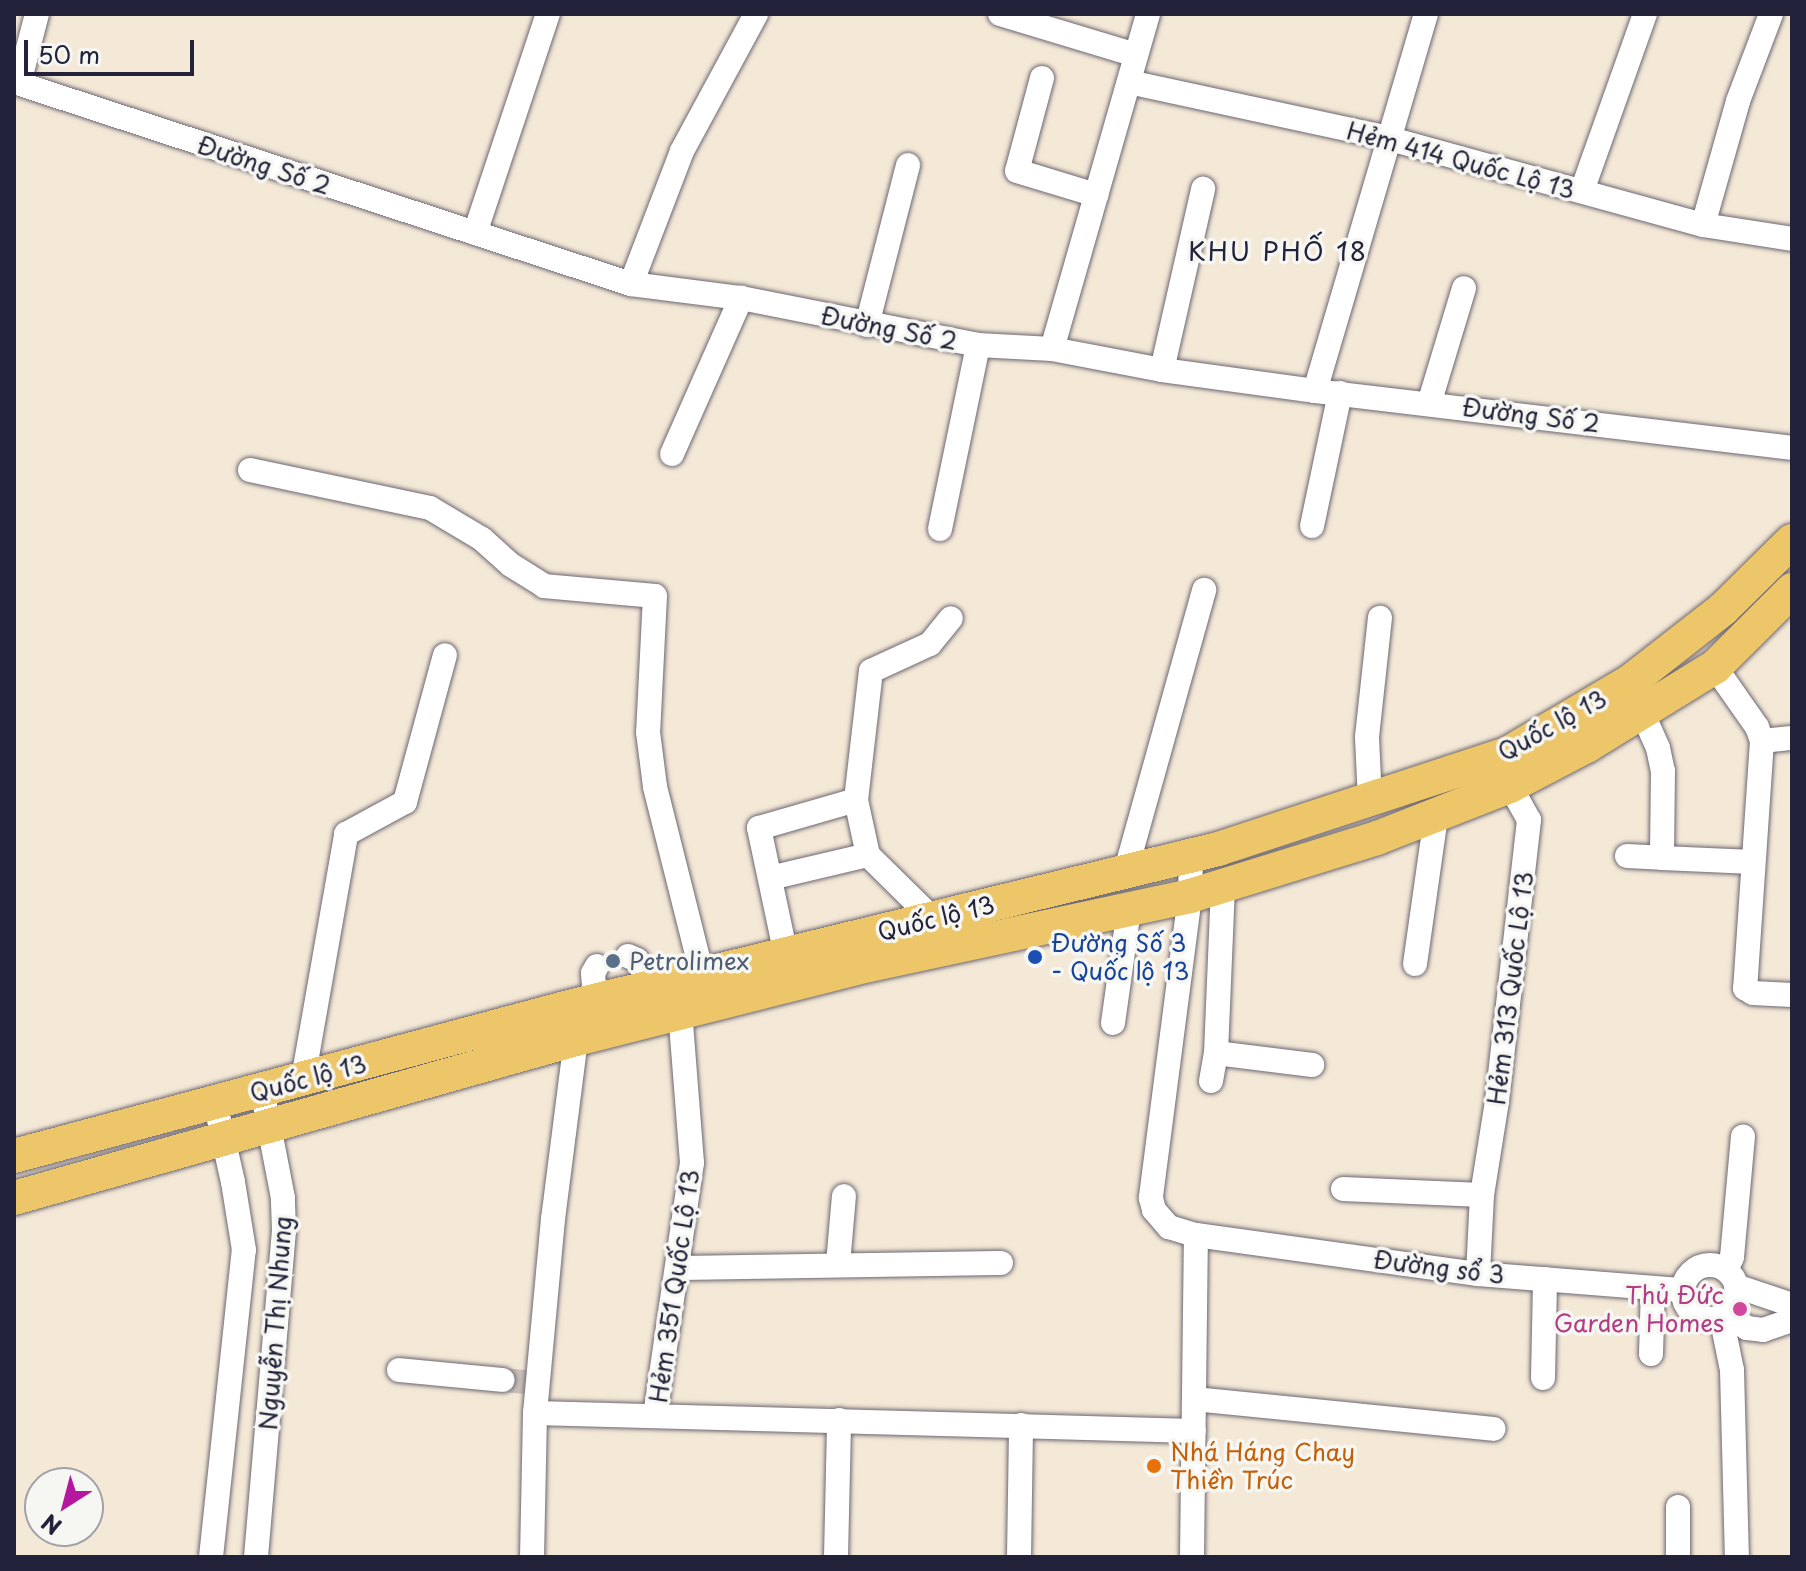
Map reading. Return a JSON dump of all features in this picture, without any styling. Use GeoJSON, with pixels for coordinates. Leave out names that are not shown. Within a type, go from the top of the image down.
{"type":"FeatureCollection","features":[{"type":"Feature","properties":{"kind":"highway","name":"Quốc lộ 13"},"geometry":{"type":"LineString","coordinates":[[14,1156],[652,986],[1191,856],[1370,801],[1507,754],[1618,689],[1723,609],[1792,541]]}},
{"type":"Feature","properties":{"kind":"highway","name":"Quốc lộ 13"},"geometry":{"type":"LineString","coordinates":[[14,1198],[680,1012],[869,965],[1190,896],[1436,817],[1510,786],[1715,667],[1792,590]]}},
{"type":"Feature","properties":{"kind":"street"},"geometry":{"type":"LineString","coordinates":[[16,82],[37,14]]}},
{"type":"Feature","properties":{"kind":"street"},"geometry":{"type":"LineString","coordinates":[[475,233],[548,14]]}},
{"type":"Feature","properties":{"kind":"street"},"geometry":{"type":"LineString","coordinates":[[631,284],[682,151],[756,14]]}},
{"type":"Feature","properties":{"kind":"street"},"geometry":{"type":"LineString","coordinates":[[1000,14],[1136,55]]}},
{"type":"Feature","properties":{"kind":"street"},"geometry":{"type":"LineString","coordinates":[[1052,349],[1148,14]]}},
{"type":"Feature","properties":{"kind":"street"},"geometry":{"type":"LineString","coordinates":[[1312,526],[1328,392],[1387,138],[1426,14]]}},
{"type":"Feature","properties":{"kind":"street"},"geometry":{"type":"LineString","coordinates":[[1582,191],[1645,14]]}},
{"type":"Feature","properties":{"kind":"street"},"geometry":{"type":"LineString","coordinates":[[1703,225],[1738,101],[1771,14]]}},
{"type":"Feature","properties":{"kind":"street"},"geometry":{"type":"LineString","coordinates":[[1042,78],[1017,171],[1096,195]]}},
{"type":"Feature","properties":{"kind":"street","name":"Đường Số 2"},"geometry":{"type":"LineString","coordinates":[[16,82],[631,284],[741,298],[978,345],[1052,349],[1162,370],[1792,448]]}},
{"type":"Feature","properties":{"kind":"street","name":"Hẻm 414 Quốc Lộ 13"},"geometry":{"type":"LineString","coordinates":[[1129,82],[1387,138],[1703,225],[1792,239]]}},
{"type":"Feature","properties":{"kind":"street"},"geometry":{"type":"LineString","coordinates":[[867,325],[908,165]]}},
{"type":"Feature","properties":{"kind":"street"},"geometry":{"type":"LineString","coordinates":[[1162,370],[1203,189]]}},
{"type":"Feature","properties":{"kind":"street"},"geometry":{"type":"LineString","coordinates":[[1429,404],[1464,288]]}},
{"type":"Feature","properties":{"kind":"street"},"geometry":{"type":"LineString","coordinates":[[672,454],[741,298]]}},
{"type":"Feature","properties":{"kind":"street"},"geometry":{"type":"LineString","coordinates":[[940,529],[978,345]]}},
{"type":"Feature","properties":{"kind":"street"},"geometry":{"type":"LineString","coordinates":[[250,470],[430,508],[482,539],[511,565],[544,586],[655,596],[648,732],[655,787],[702,974]]}},
{"type":"Feature","properties":{"kind":"street"},"geometry":{"type":"LineString","coordinates":[[1126,870],[1204,590]]}},
{"type":"Feature","properties":{"kind":"street"},"geometry":{"type":"LineString","coordinates":[[933,919],[868,855],[856,800],[871,671],[930,644],[951,618]]}},
{"type":"Feature","properties":{"kind":"street"},"geometry":{"type":"LineString","coordinates":[[1370,801],[1367,737],[1380,618]]}},
{"type":"Feature","properties":{"kind":"street"},"geometry":{"type":"LineString","coordinates":[[303,1079],[346,834],[405,802],[445,655]]}},
{"type":"Feature","properties":{"kind":"street"},"geometry":{"type":"LineString","coordinates":[[1715,667],[1757,727],[1762,741],[1745,988],[1753,993],[1792,995]]}},
{"type":"Feature","properties":{"kind":"street"},"geometry":{"type":"LineString","coordinates":[[1642,712],[1658,748],[1663,771],[1662,858]]}},
{"type":"Feature","properties":{"kind":"street"},"geometry":{"type":"LineString","coordinates":[[1762,741],[1792,738]]}},
{"type":"Feature","properties":{"kind":"street","name":"Hẻm 313 Quốc Lộ 13"},"geometry":{"type":"LineString","coordinates":[[1478,1274],[1482,1195],[1497,1101],[1529,820],[1510,786]]}},
{"type":"Feature","properties":{"kind":"street"},"geometry":{"type":"LineString","coordinates":[[786,955],[759,828],[856,800]]}},
{"type":"Feature","properties":{"kind":"street"},"geometry":{"type":"LineString","coordinates":[[1415,964],[1436,817]]}},
{"type":"Feature","properties":{"kind":"street"},"geometry":{"type":"LineString","coordinates":[[770,878],[868,855]]}},
{"type":"Feature","properties":{"kind":"street","name":"Đường sổ 3"},"geometry":{"type":"LineString","coordinates":[[1191,856],[1190,896],[1151,1198],[1154,1210],[1169,1227],[1196,1235],[1478,1274],[1683,1290]]}},
{"type":"Feature","properties":{"kind":"street"},"geometry":{"type":"LineString","coordinates":[[1627,856],[1753,862]]}},
{"type":"Feature","properties":{"kind":"street"},"geometry":{"type":"LineString","coordinates":[[1211,1081],[1216,1053],[1223,887]]}},
{"type":"Feature","properties":{"kind":"street"},"geometry":{"type":"LineString","coordinates":[[1113,1023],[1129,909]]}},
{"type":"Feature","properties":{"kind":"street"},"geometry":{"type":"LineString","coordinates":[[628,956],[637,960],[652,986]]}},
{"type":"Feature","properties":{"kind":"street"},"geometry":{"type":"LineString","coordinates":[[595,1001],[593,973],[597,966]]}},
{"type":"Feature","properties":{"kind":"street","name":"Hẻm 351 Quốc Lộ 13"},"geometry":{"type":"LineString","coordinates":[[655,1416],[692,1163],[680,1012]]}},
{"type":"Feature","properties":{"kind":"street"},"geometry":{"type":"LineString","coordinates":[[532,1557],[535,1413],[523,1382],[553,1219],[576,1039]]}},
{"type":"Feature","properties":{"kind":"street"},"geometry":{"type":"LineString","coordinates":[[1216,1053],[1312,1065]]}},
{"type":"Feature","properties":{"kind":"street","name":"Nguyễn Thị Nhung"},"geometry":{"type":"LineString","coordinates":[[256,1557],[284,1231],[283,1198],[262,1090]]}},
{"type":"Feature","properties":{"kind":"street","name":"Nguyễn Thị Nhung"},"geometry":{"type":"LineString","coordinates":[[211,1557],[244,1250],[215,1102]]}},
{"type":"Feature","properties":{"kind":"street"},"geometry":{"type":"LineString","coordinates":[[1743,1136],[1732,1257],[1731,1278],[1733,1305],[1724,1315],[1707,1319],[1695,1314],[1686,1304],[1683,1290],[1686,1279],[1704,1266],[1731,1278],[1792,1305]]}},
{"type":"Feature","properties":{"kind":"street"},"geometry":{"type":"LineString","coordinates":[[1343,1189],[1482,1195]]}},
{"type":"Feature","properties":{"kind":"street"},"geometry":{"type":"LineString","coordinates":[[838,1264],[844,1196]]}},
{"type":"Feature","properties":{"kind":"street"},"geometry":{"type":"LineString","coordinates":[[1192,1557],[1196,1235]]}},
{"type":"Feature","properties":{"kind":"street"},"geometry":{"type":"LineString","coordinates":[[678,1268],[1001,1263]]}},
{"type":"Feature","properties":{"kind":"street"},"geometry":{"type":"LineString","coordinates":[[1543,1378],[1545,1279]]}},
{"type":"Feature","properties":{"kind":"street"},"geometry":{"type":"LineString","coordinates":[[1651,1354],[1653,1288]]}},
{"type":"Feature","properties":{"kind":"street"},"geometry":{"type":"LineString","coordinates":[[1724,1315],[1747,1328],[1763,1330],[1792,1320]]}},
{"type":"Feature","properties":{"kind":"street"},"geometry":{"type":"LineString","coordinates":[[1724,1315],[1732,1370],[1737,1557]]}},
{"type":"Feature","properties":{"kind":"street"},"geometry":{"type":"LineString","coordinates":[[399,1370],[523,1382]]}},
{"type":"Feature","properties":{"kind":"street"},"geometry":{"type":"LineString","coordinates":[[1194,1399],[1493,1429]]}},
{"type":"Feature","properties":{"kind":"street"},"geometry":{"type":"LineString","coordinates":[[535,1413],[1194,1431]]}},
{"type":"Feature","properties":{"kind":"street"},"geometry":{"type":"LineString","coordinates":[[836,1557],[839,1420]]}},
{"type":"Feature","properties":{"kind":"street"},"geometry":{"type":"LineString","coordinates":[[1019,1557],[1021,1425]]}},
{"type":"Feature","properties":{"kind":"street"},"geometry":{"type":"LineString","coordinates":[[1678,1507],[1678,1557]]}},
{"type":"Feature","properties":{"kind":"tunnel"},"geometry":{"type":"LineString","coordinates":[[503,1380],[527,1382]]}},
{"type":"Feature","properties":{"kind":"place","name":"Đường Số 3 - Quốc lộ 13"},"geometry":{"type":"Point","coordinates":[1035,957]}},
{"type":"Feature","properties":{"kind":"place","name":"Petrolimex"},"geometry":{"type":"Point","coordinates":[613,961]}},
{"type":"Feature","properties":{"kind":"place","name":"Thủ Đức Garden Homes"},"geometry":{"type":"Point","coordinates":[1740,1309]}},
{"type":"Feature","properties":{"kind":"place","name":"Nhá Háng Chay Thiền Trúc"},"geometry":{"type":"Point","coordinates":[1154,1466]}},
{"type":"Feature","properties":{"kind":"district","name":"KHU PHỐ 18"},"geometry":{"type":"Point","coordinates":[1278,251]}}]}
